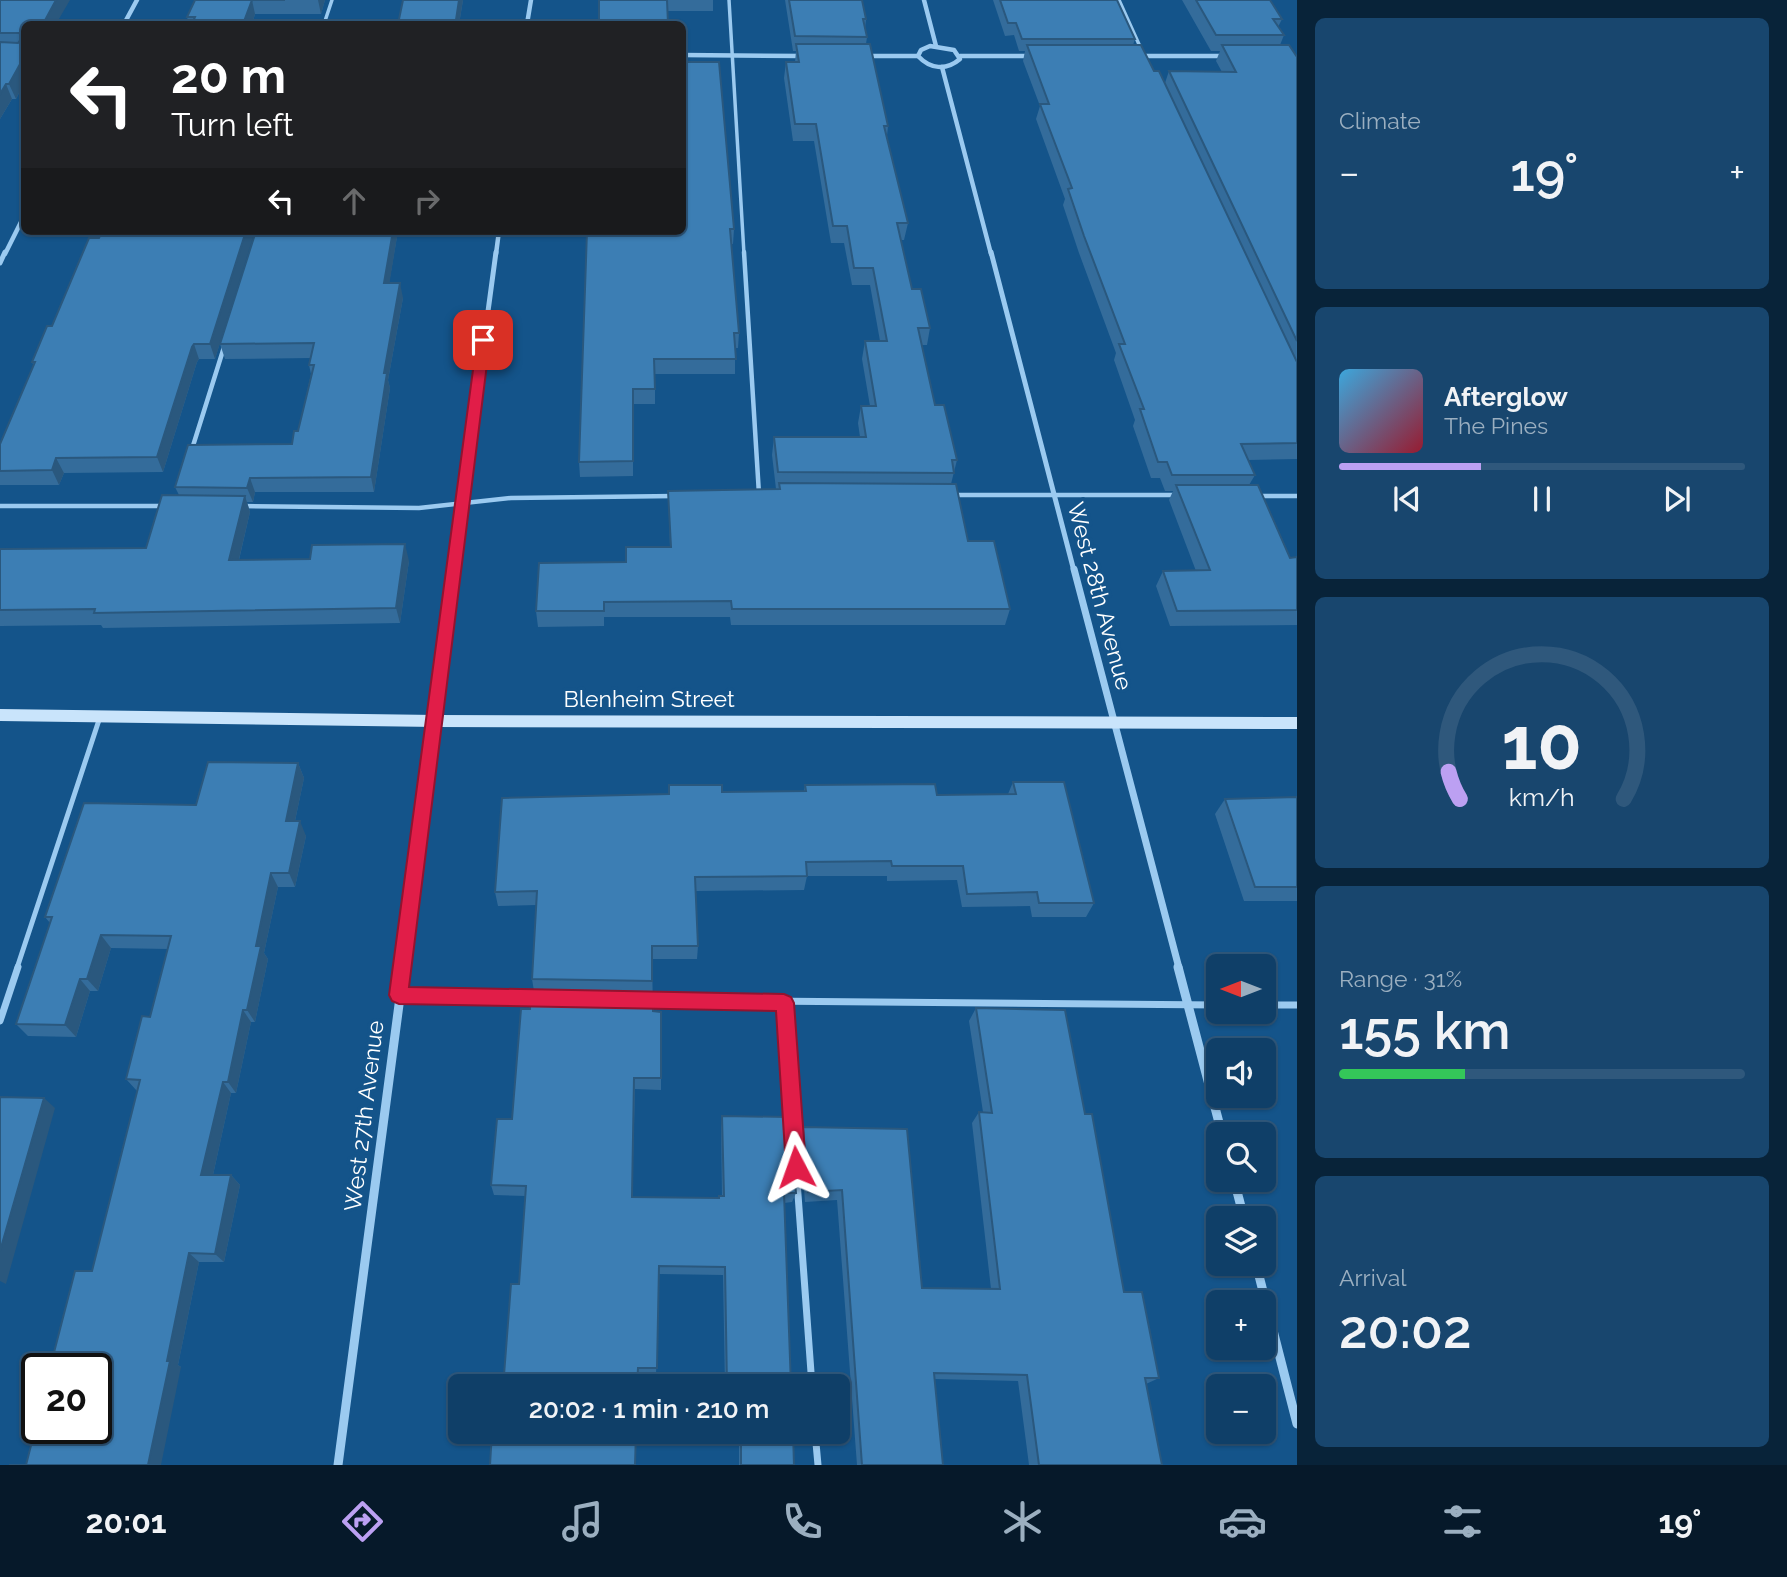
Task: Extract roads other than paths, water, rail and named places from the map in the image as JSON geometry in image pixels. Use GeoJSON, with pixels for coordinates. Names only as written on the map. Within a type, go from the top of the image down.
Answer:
{"type":"FeatureCollection","features":[{"type":"Feature","properties":{"kind":"street"},"geometry":{"type":"LineString","coordinates":[[126,21],[137,0]]}},
{"type":"Feature","properties":{"kind":"street"},"geometry":{"type":"LineString","coordinates":[[528,21],[531,0]]}},
{"type":"Feature","properties":{"kind":"street"},"geometry":{"type":"LineString","coordinates":[[924,0],[936,46]]}},
{"type":"Feature","properties":{"kind":"street"},"geometry":{"type":"LineString","coordinates":[[918,56],[925,48],[936,46],[954,50],[960,56],[1037,56]]}},
{"type":"Feature","properties":{"kind":"street"},"geometry":{"type":"LineString","coordinates":[[686,55],[813,56]]}},
{"type":"Feature","properties":{"kind":"street"},"geometry":{"type":"LineString","coordinates":[[853,56],[918,56],[929,65],[943,67],[958,62],[960,56]]}},
{"type":"Feature","properties":{"kind":"street"},"geometry":{"type":"LineString","coordinates":[[1131,56],[1228,56]]}},
{"type":"Feature","properties":{"kind":"street","name":"West 28th Avenue"},"geometry":{"type":"LineString","coordinates":[[943,67],[1219,1122]]}},
{"type":"Feature","properties":{"kind":"street"},"geometry":{"type":"LineString","coordinates":[[0,263],[21,222]]}},
{"type":"Feature","properties":{"kind":"street","name":"West 27th Avenue"},"geometry":{"type":"LineString","coordinates":[[338,1465],[436,721],[460,504],[498,235]]}},
{"type":"Feature","properties":{"kind":"street","name":"Blenheim Street"},"geometry":{"type":"LineString","coordinates":[[0,715],[101,714],[436,721],[1297,723]]}},
{"type":"Feature","properties":{"kind":"street"},"geometry":{"type":"LineString","coordinates":[[1259,1276],[1297,1424]]}},
{"type":"Feature","properties":{"kind":"lane"},"geometry":{"type":"LineString","coordinates":[[325,21],[332,0]]}},
{"type":"Feature","properties":{"kind":"lane"},"geometry":{"type":"LineString","coordinates":[[729,0],[759,495]]}},
{"type":"Feature","properties":{"kind":"lane"},"geometry":{"type":"LineString","coordinates":[[1119,0],[1148,65]]}},
{"type":"Feature","properties":{"kind":"lane"},"geometry":{"type":"LineString","coordinates":[[191,453],[228,336]]}},
{"type":"Feature","properties":{"kind":"lane"},"geometry":{"type":"LineString","coordinates":[[745,495],[773,495]]}},
{"type":"Feature","properties":{"kind":"lane"},"geometry":{"type":"LineString","coordinates":[[939,495],[1178,495]]}},
{"type":"Feature","properties":{"kind":"lane"},"geometry":{"type":"LineString","coordinates":[[1244,495],[1297,496]]}},
{"type":"Feature","properties":{"kind":"lane"},"geometry":{"type":"LineString","coordinates":[[229,506],[419,508],[511,498],[677,496]]}},
{"type":"Feature","properties":{"kind":"lane"},"geometry":{"type":"LineString","coordinates":[[0,506],[175,506]]}},
{"type":"Feature","properties":{"kind":"lane"},"geometry":{"type":"LineString","coordinates":[[0,1021],[101,714]]}},
{"type":"Feature","properties":{"kind":"lane"},"geometry":{"type":"LineString","coordinates":[[399,995],[542,998]]}},
{"type":"Feature","properties":{"kind":"lane"},"geometry":{"type":"LineString","coordinates":[[636,1000],[1206,1005]]}},
{"type":"Feature","properties":{"kind":"lane"},"geometry":{"type":"LineString","coordinates":[[784,1003],[811,1374]]}},
{"type":"Feature","properties":{"kind":"lane"},"geometry":{"type":"LineString","coordinates":[[1276,1005],[1297,1005]]}},
{"type":"Feature","properties":{"kind":"lane"},"geometry":{"type":"LineString","coordinates":[[816,1444],[818,1465]]}}]}
